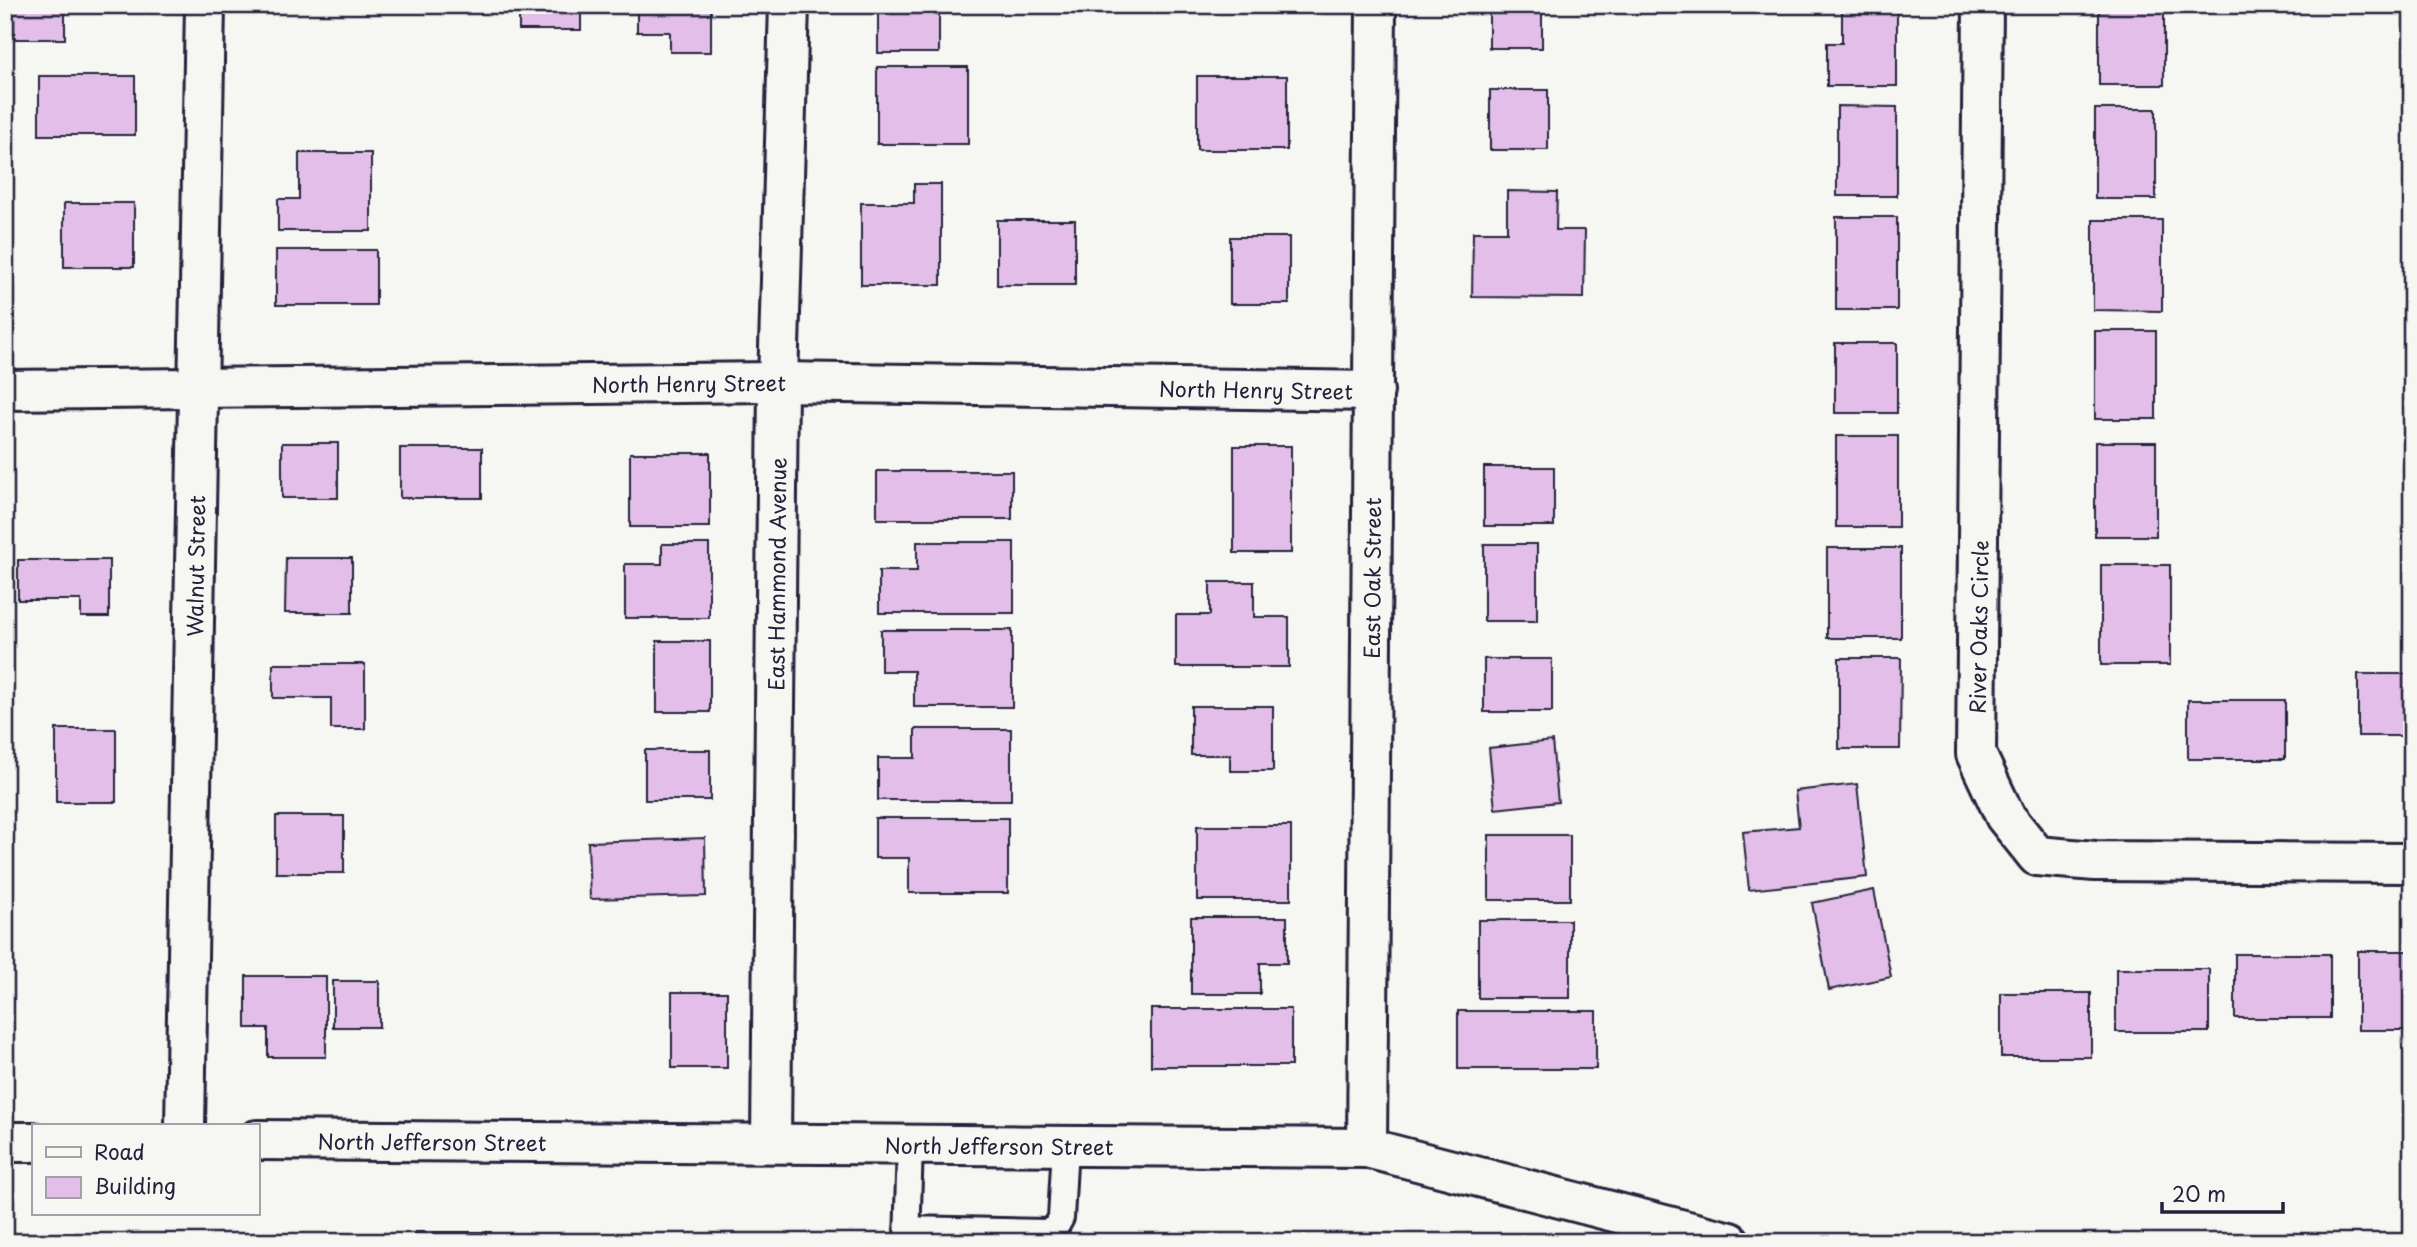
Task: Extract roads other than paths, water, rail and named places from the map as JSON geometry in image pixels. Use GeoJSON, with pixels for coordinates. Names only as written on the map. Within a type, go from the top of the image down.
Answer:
{"type":"FeatureCollection","features":[{"type":"Feature","properties":{"kind":"street","name":"Walnut Street"},"geometry":{"type":"LineString","coordinates":[[185,1124],[205,5]]}},
{"type":"Feature","properties":{"kind":"street","name":"East Hammond Avenue"},"geometry":{"type":"LineString","coordinates":[[772,1143],[778,382],[789,5]]}},
{"type":"Feature","properties":{"kind":"street","name":"East Oak Street"},"geometry":{"type":"LineString","coordinates":[[1367,1149],[1377,5]]}},
{"type":"Feature","properties":{"kind":"street","name":"River Oaks Circle"},"geometry":{"type":"LineString","coordinates":[[1983,5],[1976,754],[2005,816],[2037,856],[2095,861],[2412,863]]}},
{"type":"Feature","properties":{"kind":"street","name":"North Henry Street"},"geometry":{"type":"LineString","coordinates":[[5,390],[778,382],[1374,391]]}},
{"type":"Feature","properties":{"kind":"street","name":"North Jefferson Street"},"geometry":{"type":"LineString","coordinates":[[259,1140],[1367,1149],[1730,1242]]}},
{"type":"Feature","properties":{"kind":"street"},"geometry":{"type":"LineString","coordinates":[[5,1142],[32,1142]]}},
{"type":"Feature","properties":{"kind":"lane"},"geometry":{"type":"LineString","coordinates":[[910,1144],[907,1236],[1048,1232],[1056,1227],[1060,1218],[1065,1146]]}}]}
